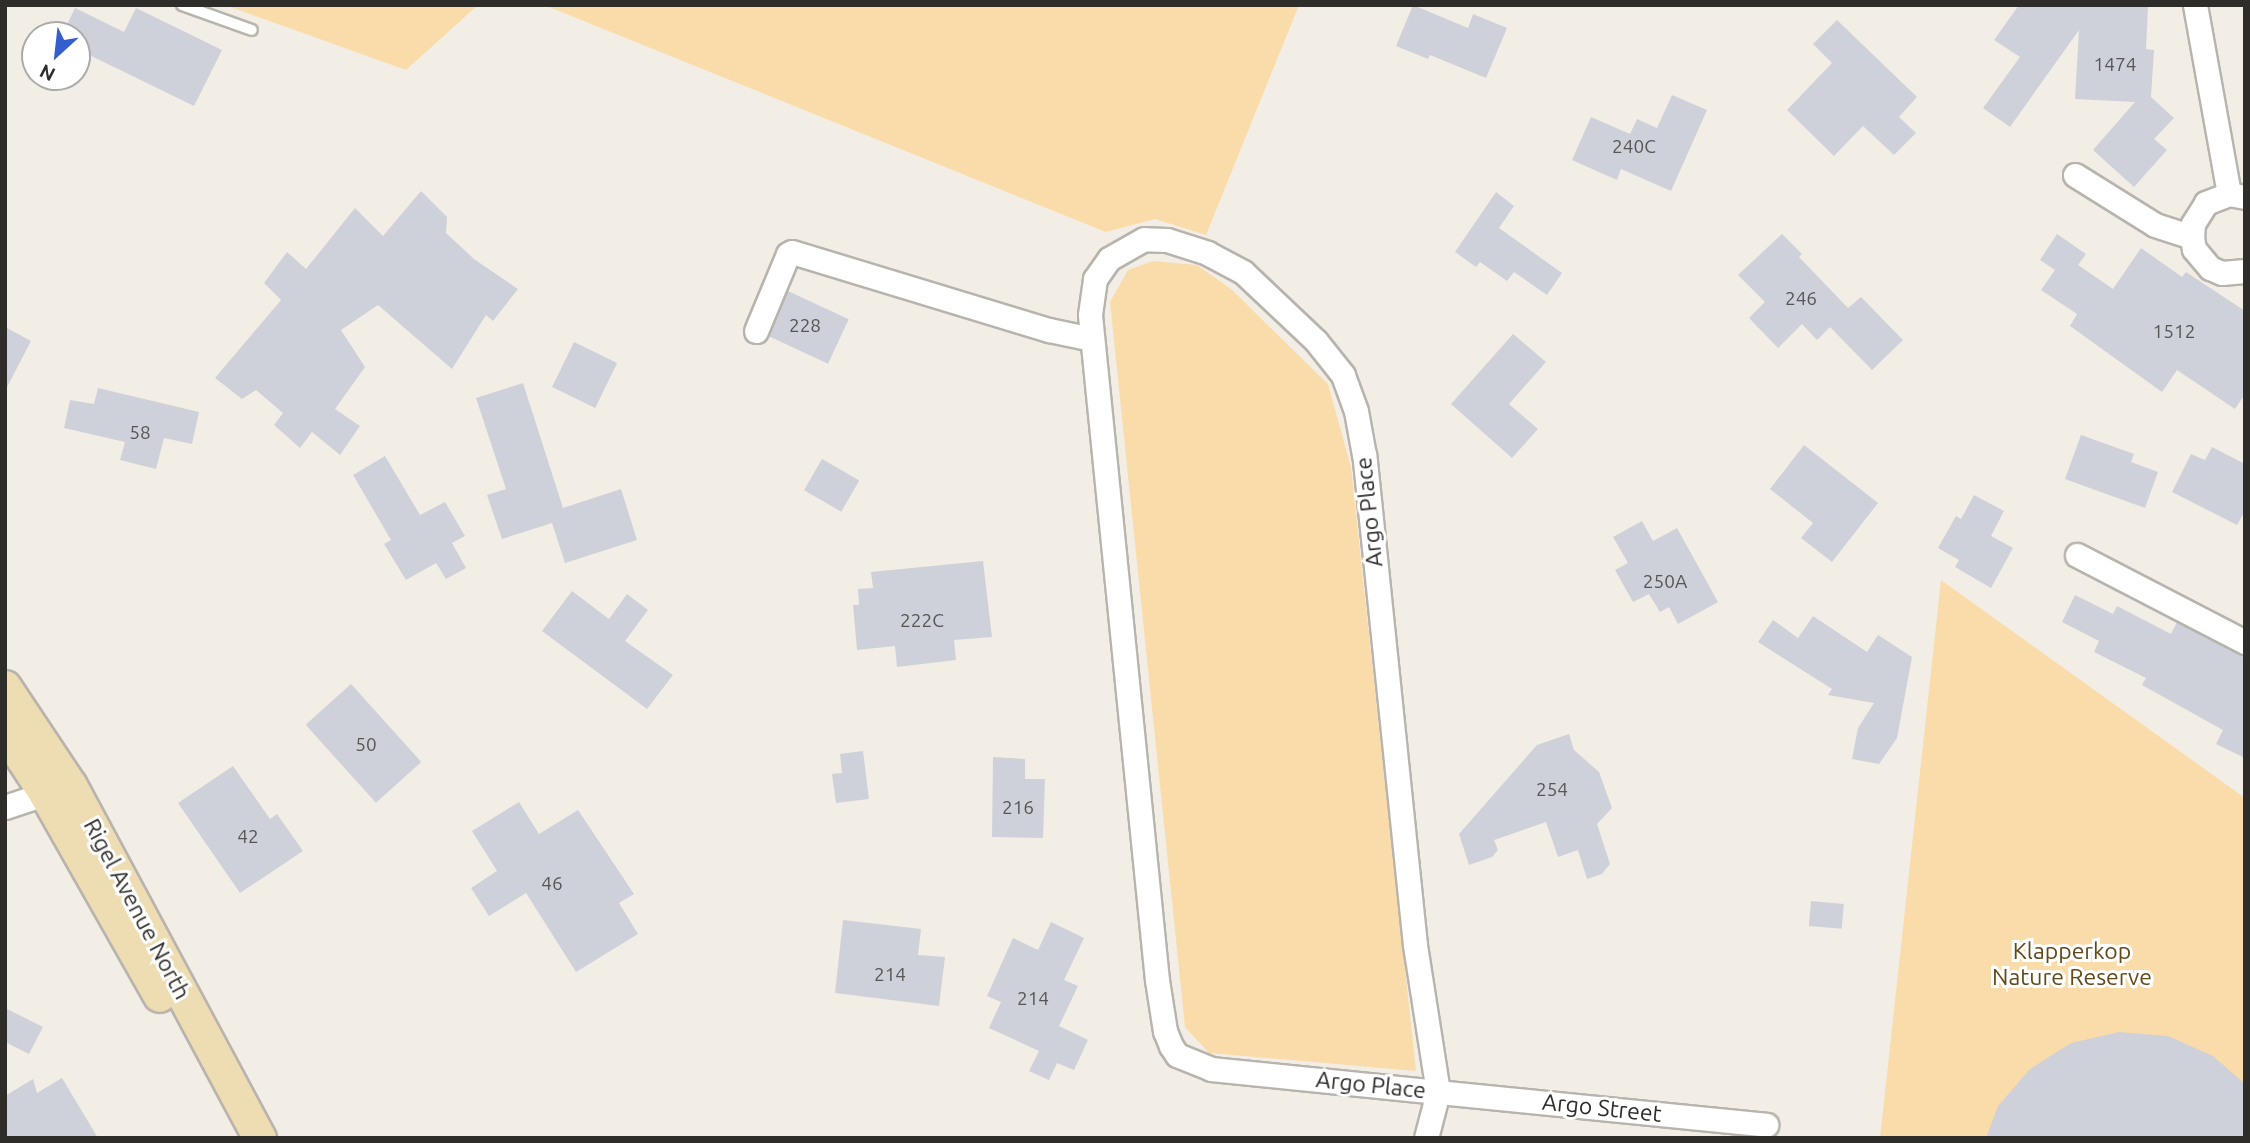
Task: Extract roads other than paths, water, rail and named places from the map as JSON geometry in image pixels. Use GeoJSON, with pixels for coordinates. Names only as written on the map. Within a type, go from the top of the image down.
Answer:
{"type":"FeatureCollection","features":[{"type":"Feature","properties":{"kind":"main road","name":"Rigel Avenue North"},"geometry":{"type":"LineString","coordinates":[[5,687],[240,1138]]}},
{"type":"Feature","properties":{"kind":"main road","name":"Rigel Avenue North"},"geometry":{"type":"LineString","coordinates":[[5,732],[58,789],[260,1138]]}},
{"type":"Feature","properties":{"kind":"street"},"geometry":{"type":"LineString","coordinates":[[2195,5],[2237,195],[2206,203],[2193,224],[2194,249],[2210,268],[2222,273],[2245,271]]}},
{"type":"Feature","properties":{"kind":"street"},"geometry":{"type":"LineString","coordinates":[[2075,175],[2155,225],[2192,237]]}},
{"type":"Feature","properties":{"kind":"street","name":"Argo Place"},"geometry":{"type":"LineString","coordinates":[[1144,239],[1167,240],[1208,253],[1242,272],[1287,311],[1343,375],[1356,411],[1364,455],[1414,932],[1438,1092],[1211,1069],[1177,1055],[1165,1031],[1157,980],[1090,315],[1095,279],[1109,259],[1144,239]]}},
{"type":"Feature","properties":{"kind":"street"},"geometry":{"type":"LineString","coordinates":[[756,331],[788,254],[792,252],[1049,330],[1092,340]]}},
{"type":"Feature","properties":{"kind":"street"},"geometry":{"type":"LineString","coordinates":[[2077,555],[2245,642]]}},
{"type":"Feature","properties":{"kind":"street"},"geometry":{"type":"LineString","coordinates":[[5,807],[58,789]]}},
{"type":"Feature","properties":{"kind":"street"},"geometry":{"type":"LineString","coordinates":[[1426,1138],[1438,1092]]}},
{"type":"Feature","properties":{"kind":"street","name":"Argo Street"},"geometry":{"type":"LineString","coordinates":[[1438,1092],[1766,1125]]}},
{"type":"Feature","properties":{"kind":"lane"},"geometry":{"type":"LineString","coordinates":[[182,5],[252,30]]}},
{"type":"Feature","properties":{"kind":"park label","name":"Klapperkop Nature Reserve"},"geometry":{"type":"Point","coordinates":[2072,964]}}]}
